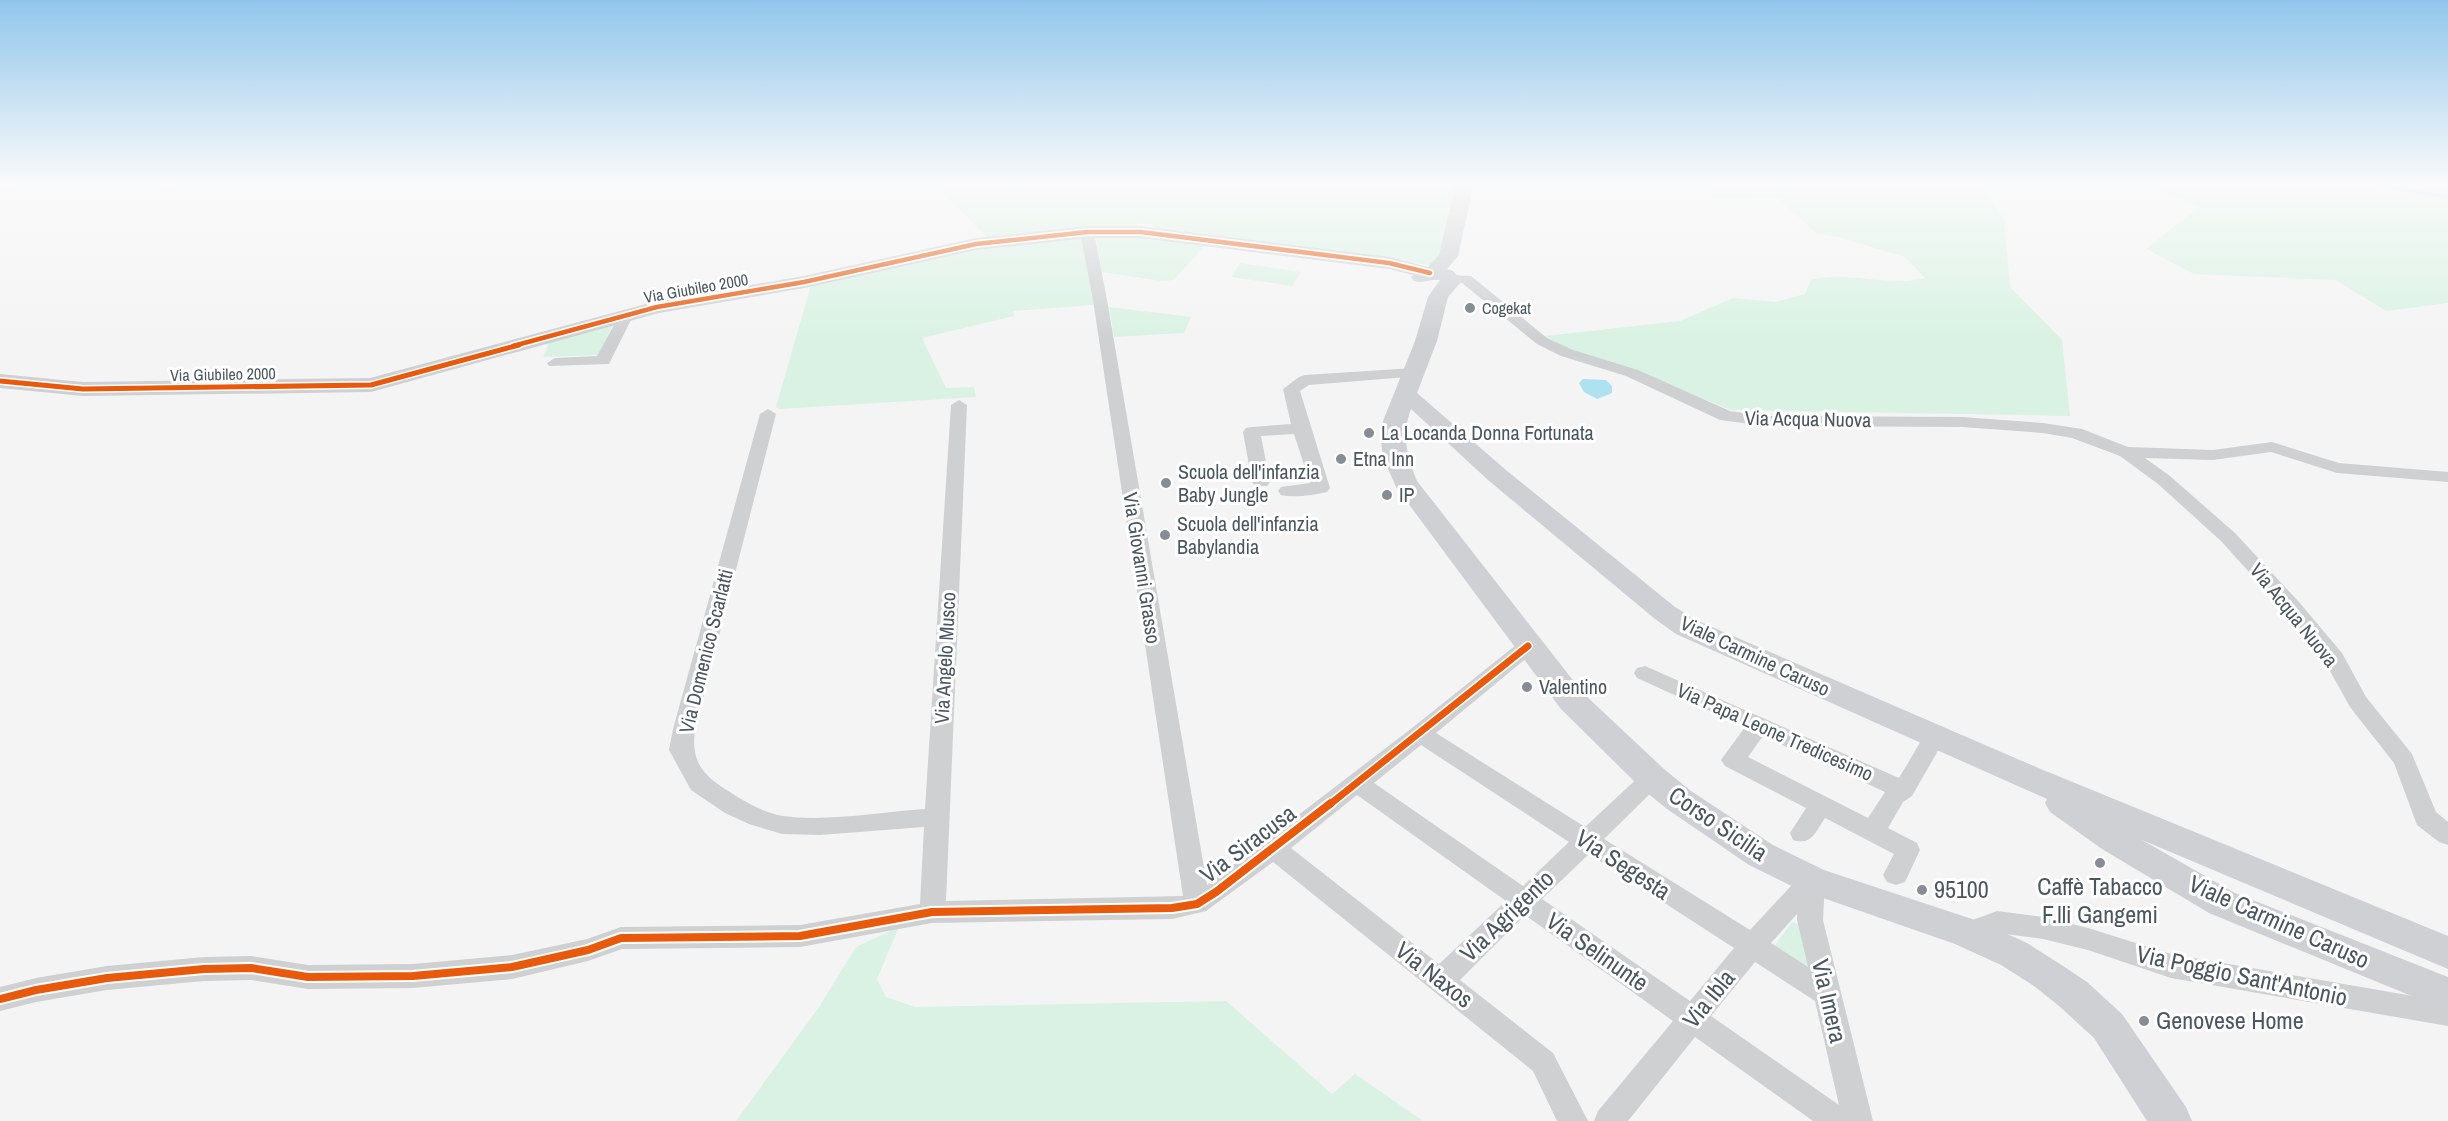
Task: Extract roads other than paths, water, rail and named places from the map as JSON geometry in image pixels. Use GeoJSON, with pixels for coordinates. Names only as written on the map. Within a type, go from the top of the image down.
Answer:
{"type":"FeatureCollection","features":[{"type":"Feature","properties":{"kind":"street","name":"Via Giubileo 2000"},"geometry":{"type":"LineString","coordinates":[[0,381],[82,389],[371,385],[627,314],[804,282],[976,244],[1066,234]]}},
{"type":"Feature","properties":{"kind":"street","name":"Via Giovanni Grasso"},"geometry":{"type":"LineString","coordinates":[[1087,234],[1197,904]]}},
{"type":"Feature","properties":{"kind":"street","name":"Via Giubileo 2000"},"geometry":{"type":"LineString","coordinates":[[1159,234],[1364,261],[1393,270],[1440,279]]}},
{"type":"Feature","properties":{"kind":"street"},"geometry":{"type":"LineString","coordinates":[[1440,279],[1453,234]]}},
{"type":"Feature","properties":{"kind":"street","name":"Corso Sicilia"},"geometry":{"type":"LineString","coordinates":[[1440,279],[1434,309],[1395,422],[1393,440],[1400,471],[1447,540],[1572,701],[1652,778],[1680,800],[1761,855],[1812,880],[1968,933],[2014,954],[2047,975],[2108,1026],[2171,1121]]}},
{"type":"Feature","properties":{"kind":"street","name":"Via Acqua Nuova"},"geometry":{"type":"LineString","coordinates":[[1440,279],[1521,326],[1542,341],[1567,353],[1632,372],[1726,416],[1765,421],[1918,421],[2043,428],[2076,433],[2126,452],[2164,480],[2228,537],[2292,607],[2334,658],[2358,702],[2404,760],[2426,818],[2448,835]]}},
{"type":"Feature","properties":{"kind":"street"},"geometry":{"type":"LineString","coordinates":[[555,363],[603,361],[627,314]]}},
{"type":"Feature","properties":{"kind":"street"},"geometry":{"type":"LineString","coordinates":[[1287,491],[1321,488],[1301,428],[1291,389],[1294,385],[1305,380],[1409,384]]}},
{"type":"Feature","properties":{"kind":"street","name":"Viale Carmine Caruso"},"geometry":{"type":"LineString","coordinates":[[1409,384],[1416,401],[1515,490],[1665,613],[1686,627],[1936,735],[2024,776],[2115,827],[2222,903],[2448,994]]}},
{"type":"Feature","properties":{"kind":"street","name":"Via Angelo Musco"},"geometry":{"type":"LineString","coordinates":[[932,912],[959,405]]}},
{"type":"Feature","properties":{"kind":"street","name":"Via Domenico Scarlatti"},"geometry":{"type":"LineString","coordinates":[[768,414],[684,729],[681,750],[699,784],[712,794],[742,810],[782,825],[820,826],[937,818]]}},
{"type":"Feature","properties":{"kind":"street"},"geometry":{"type":"LineString","coordinates":[[1261,482],[1256,465],[1257,453],[1252,432],[1301,428]]}},
{"type":"Feature","properties":{"kind":"street","name":"Via Acqua Nuova"},"geometry":{"type":"LineString","coordinates":[[2126,452],[2213,455],[2272,447],[2337,468],[2448,477]]}},
{"type":"Feature","properties":{"kind":"street","name":"Via Siracusa"},"geometry":{"type":"LineString","coordinates":[[0,999],[36,990],[107,978],[204,969],[251,968],[320,977],[413,976],[512,967],[577,952],[621,938],[800,936],[932,912],[1152,909],[1197,904],[1420,734],[1528,646]]}},
{"type":"Feature","properties":{"kind":"street","name":"Via Papa Leone Tredicesimo"},"geometry":{"type":"LineString","coordinates":[[1645,673],[1904,790]]}},
{"type":"Feature","properties":{"kind":"street"},"geometry":{"type":"LineString","coordinates":[[1758,725],[1733,760],[1908,850],[1896,875]]}},
{"type":"Feature","properties":{"kind":"street","name":"Via Segesta"},"geometry":{"type":"LineString","coordinates":[[1420,734],[1586,842],[1828,994]]}},
{"type":"Feature","properties":{"kind":"street"},"geometry":{"type":"LineString","coordinates":[[1872,833],[1895,796],[1904,790],[1936,735]]}},
{"type":"Feature","properties":{"kind":"street","name":"Via Agrigento"},"geometry":{"type":"LineString","coordinates":[[1441,980],[1652,778]]}},
{"type":"Feature","properties":{"kind":"street","name":"Via Selinunte"},"geometry":{"type":"LineString","coordinates":[[1357,783],[1838,1121]]}},
{"type":"Feature","properties":{"kind":"street"},"geometry":{"type":"LineString","coordinates":[[1802,833],[1820,806]]}},
{"type":"Feature","properties":{"kind":"street","name":"Viale Carmine Caruso"},"geometry":{"type":"LineString","coordinates":[[2115,827],[2448,953]]}},
{"type":"Feature","properties":{"kind":"street","name":"Via Naxos"},"geometry":{"type":"LineString","coordinates":[[1273,848],[1543,1062],[1573,1121]]}},
{"type":"Feature","properties":{"kind":"street","name":"Via Ibla"},"geometry":{"type":"LineString","coordinates":[[1610,1121],[1751,947],[1812,880]]}},
{"type":"Feature","properties":{"kind":"street","name":"Via Imera"},"geometry":{"type":"LineString","coordinates":[[1812,880],[1810,920],[1858,1121]]}},
{"type":"Feature","properties":{"kind":"street","name":"Via Poggio Sant'Antonio"},"geometry":{"type":"LineString","coordinates":[[1968,933],[1997,922],[2043,928],[2088,939],[2171,966],[2448,1014]]}},
{"type":"Feature","properties":{"kind":"water"},"geometry":{"type":"Polygon","coordinates":[[[1583,379],[1606,380],[1612,386],[1612,393],[1597,399],[1584,392],[1579,383],[1583,379]]]}},
{"type":"Feature","properties":{"kind":"place","name":"Cogekat"},"geometry":{"type":"Point","coordinates":[1470,308]}},
{"type":"Feature","properties":{"kind":"place","name":"La Locanda Donna Fortunata"},"geometry":{"type":"Point","coordinates":[1369,433]}},
{"type":"Feature","properties":{"kind":"place","name":"Etna Inn"},"geometry":{"type":"Point","coordinates":[1341,459]}},
{"type":"Feature","properties":{"kind":"place","name":"Scuola dell'infanzia Baby Jungle"},"geometry":{"type":"Point","coordinates":[1166,483]}},
{"type":"Feature","properties":{"kind":"place","name":"IP"},"geometry":{"type":"Point","coordinates":[1387,495]}},
{"type":"Feature","properties":{"kind":"place","name":"Scuola dell'infanzia Babylandia"},"geometry":{"type":"Point","coordinates":[1165,535]}},
{"type":"Feature","properties":{"kind":"place","name":"Valentino"},"geometry":{"type":"Point","coordinates":[1527,687]}},
{"type":"Feature","properties":{"kind":"place","name":"Caffè Tabacco F.lli Gangemi"},"geometry":{"type":"Point","coordinates":[2100,863]}},
{"type":"Feature","properties":{"kind":"place","name":"95100"},"geometry":{"type":"Point","coordinates":[1922,890]}},
{"type":"Feature","properties":{"kind":"place","name":"Genovese Home"},"geometry":{"type":"Point","coordinates":[2144,1021]}}]}
